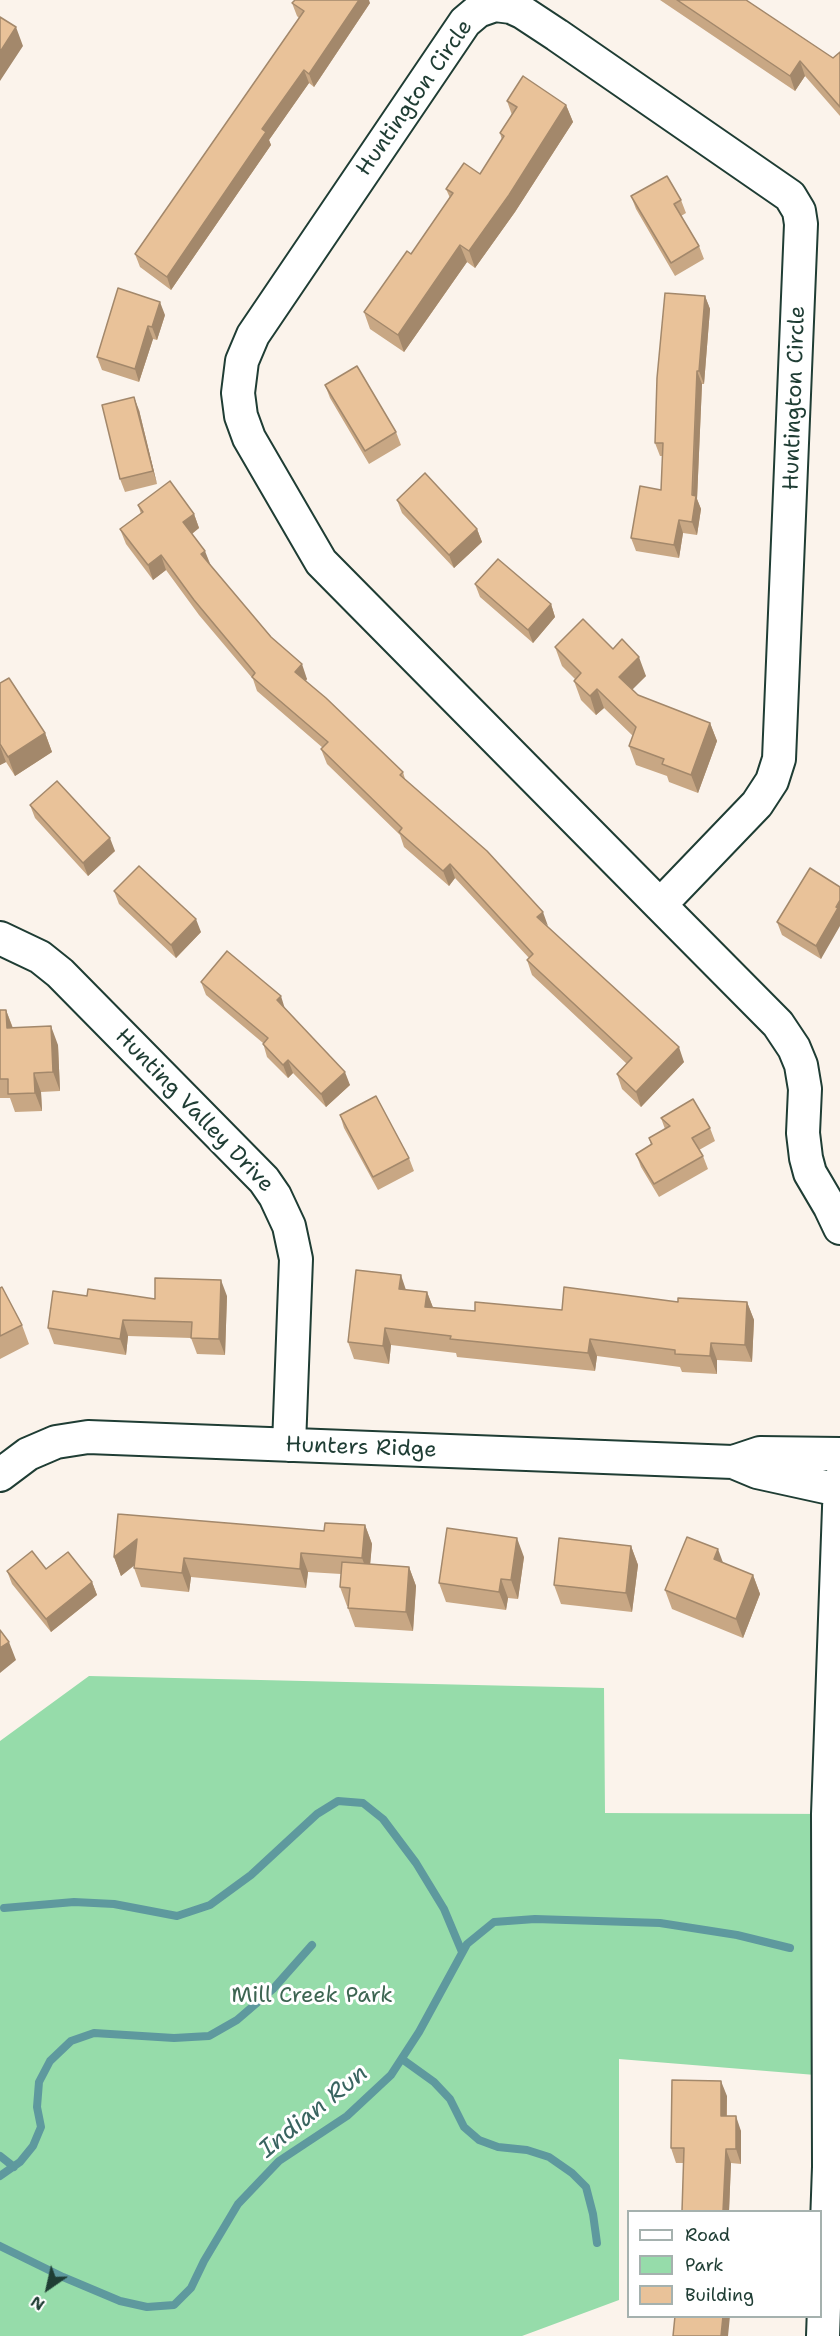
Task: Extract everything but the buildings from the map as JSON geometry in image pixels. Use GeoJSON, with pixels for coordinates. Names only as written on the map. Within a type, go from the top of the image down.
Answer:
{"type":"FeatureCollection","features":[{"type":"Feature","properties":{"kind":"street","name":"Huntington Circle"},"geometry":{"type":"LineString","coordinates":[[660,905],[757,804],[772,781],[779,759],[801,224],[799,211],[790,196],[557,35],[511,7],[495,5],[478,10],[465,22],[253,335],[242,361],[238,393],[241,416],[249,438],[321,562],[660,905],[778,1024],[794,1048],[801,1065],[805,1089],[803,1133],[810,1173],[831,1207],[840,1228]]}},
{"type":"Feature","properties":{"kind":"street","name":"Hunting Valley Drive"},"geometry":{"type":"LineString","coordinates":[[0,938],[40,957],[60,973],[264,1180],[275,1196],[289,1226],[296,1259],[289,1445]]}},
{"type":"Feature","properties":{"kind":"street","name":"Hunters Ridge"},"geometry":{"type":"LineString","coordinates":[[0,1474],[28,1454],[56,1442],[88,1437],[733,1462],[757,1472],[839,1490]]}},
{"type":"Feature","properties":{"kind":"street","name":"Hunters Ridge"},"geometry":{"type":"LineString","coordinates":[[733,1462],[760,1453],[840,1454]]}},
{"type":"Feature","properties":{"kind":"street"},"geometry":{"type":"LineString","coordinates":[[823,2336],[829,2167],[828,1814],[840,1480]]}},
{"type":"Feature","properties":{"kind":"green space","name":"Mill Creek Park"},"geometry":{"type":"Polygon","coordinates":[[[89,1676],[604,1688],[605,1813],[828,1814],[840,2077],[619,2059],[619,2300],[522,2336],[0,2336],[0,1741],[89,1676]]]}},
{"type":"Feature","properties":{"kind":"waterway"},"geometry":{"type":"LineString","coordinates":[[4,1908],[74,1902],[114,1904],[177,1916],[210,1905],[251,1875],[317,1814],[338,1801],[363,1803],[383,1819],[416,1863],[444,1909],[462,1952]]}},
{"type":"Feature","properties":{"kind":"waterway","name":"Indian Run"},"geometry":{"type":"LineString","coordinates":[[0,2246],[63,2277],[120,2301],[147,2307],[174,2305],[191,2288],[204,2261],[238,2204],[279,2161],[347,2116],[391,2075],[419,2032],[467,1944],[494,1922],[535,1919],[660,1923],[737,1935],[790,1948]]}},
{"type":"Feature","properties":{"kind":"waterway"},"geometry":{"type":"LineString","coordinates":[[0,2176],[20,2162],[33,2146],[41,2127],[37,2107],[39,2082],[50,2061],[71,2041],[94,2033],[174,2038],[209,2036],[237,2020],[273,1989],[312,1945]]}},
{"type":"Feature","properties":{"kind":"waterway"},"geometry":{"type":"LineString","coordinates":[[402,2059],[434,2082],[450,2099],[464,2127],[479,2140],[498,2147],[527,2150],[549,2157],[572,2173],[586,2187],[597,2243]]}},
{"type":"Feature","properties":{"kind":"waterway"},"geometry":{"type":"LineString","coordinates":[[0,2156],[14,2167]]}}]}
